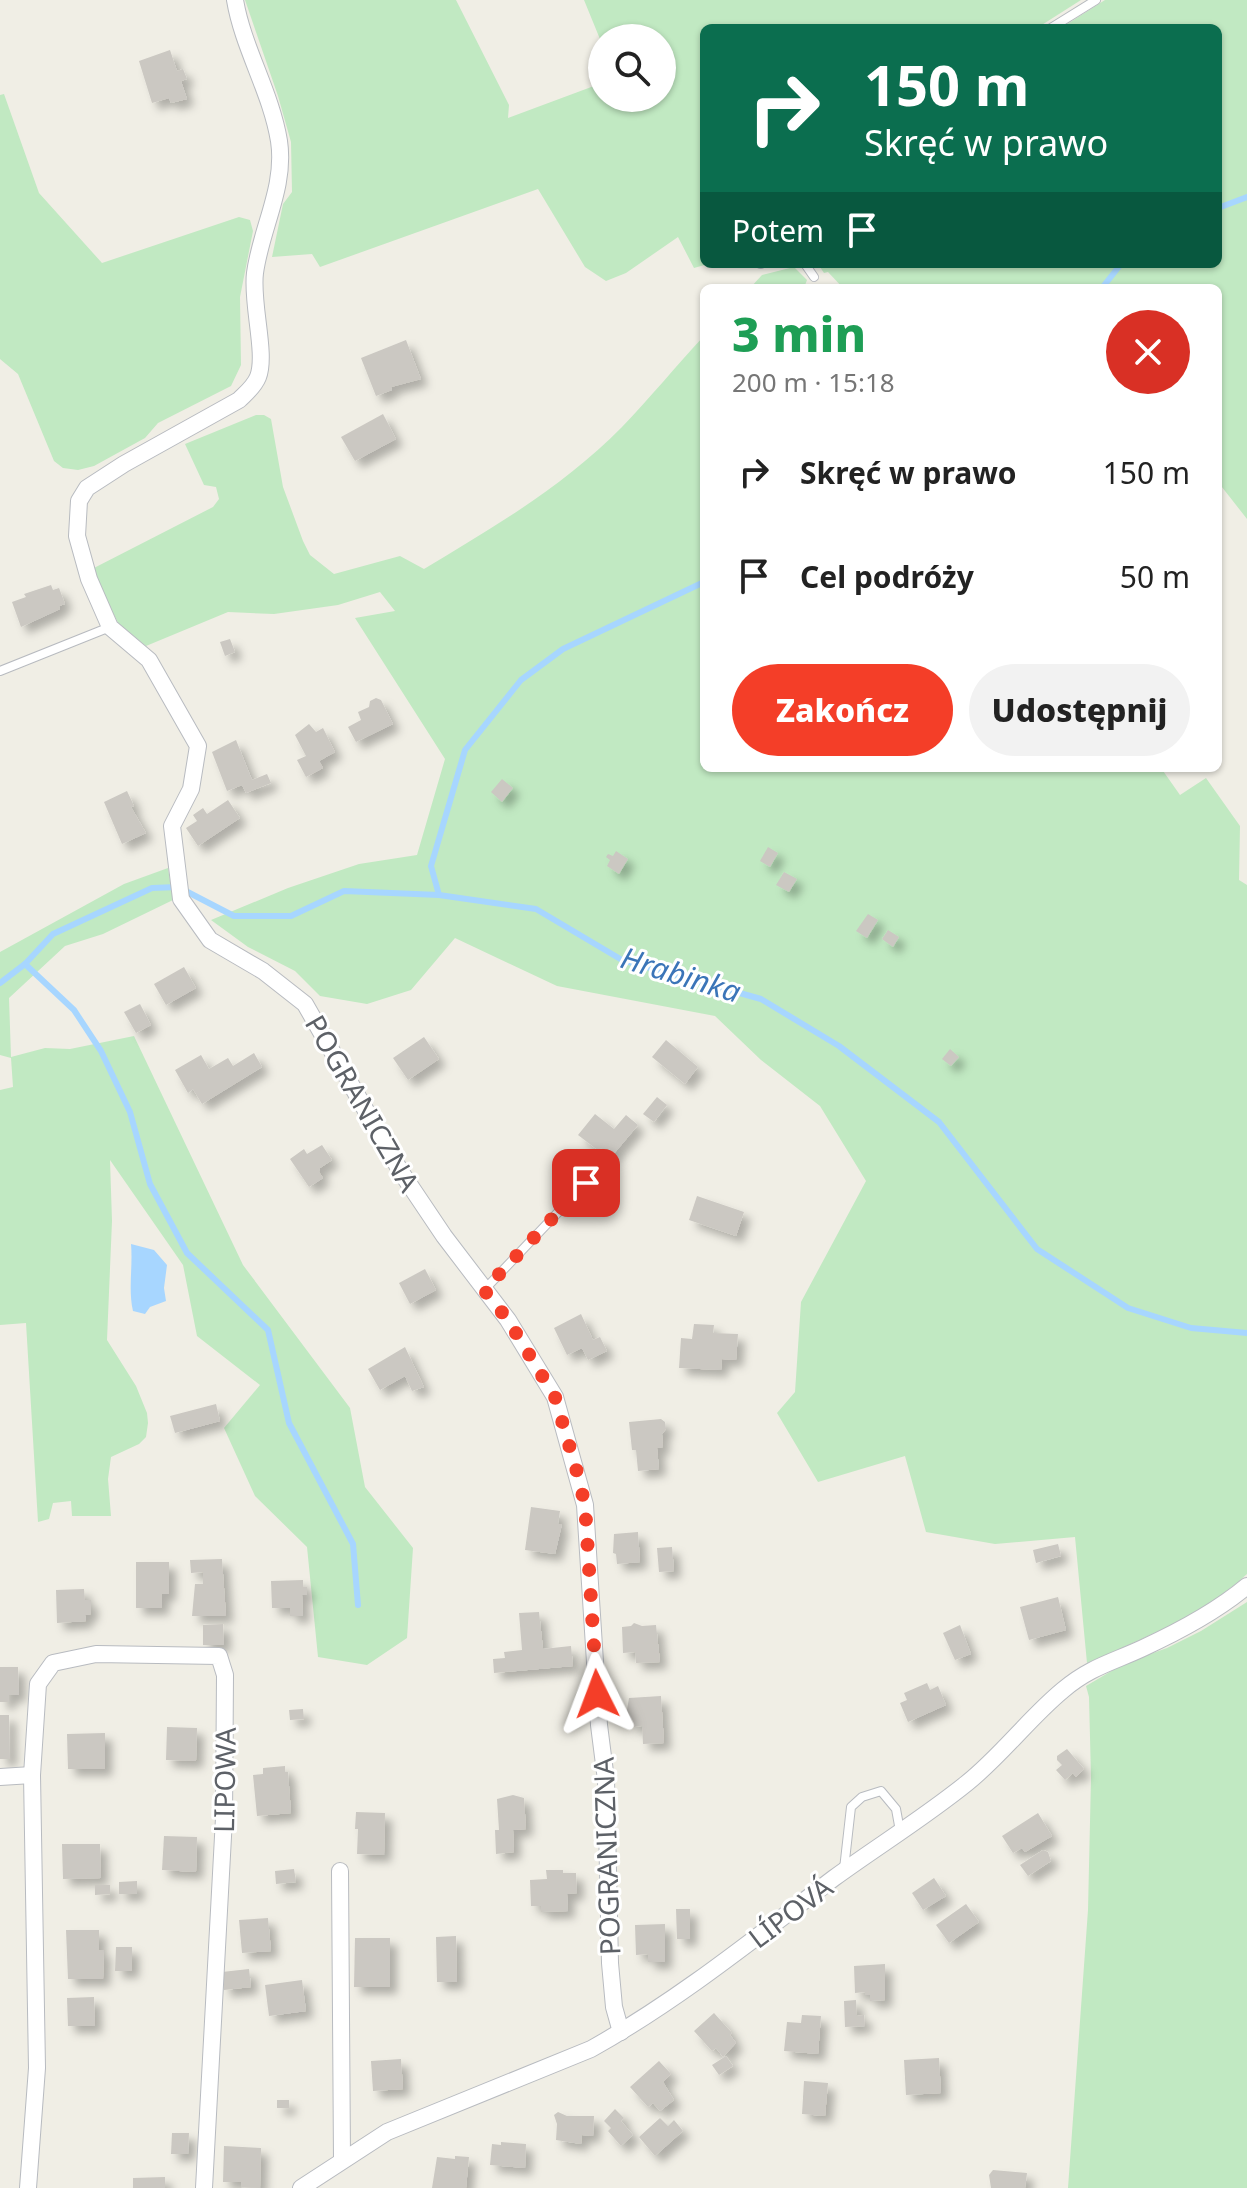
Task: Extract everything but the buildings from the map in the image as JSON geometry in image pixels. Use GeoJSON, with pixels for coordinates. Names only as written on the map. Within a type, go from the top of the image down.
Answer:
{"type":"FeatureCollection","features":[{"type":"Feature","properties":{"kind":"street","name":"POGRANICZNA"},"geometry":{"type":"LineString","coordinates":[[235,0],[271,109],[281,162],[277,191],[255,275],[253,299],[260,356],[259,375],[251,389],[239,400],[87,488],[79,501],[77,536],[89,579],[110,627],[149,660],[198,746],[191,789],[172,826],[181,899],[210,940],[263,971],[305,1004],[401,1172],[444,1236],[508,1320],[555,1397],[585,1505],[599,1725],[606,1780],[610,1963],[614,2007],[621,2032]]}},
{"type":"Feature","properties":{"kind":"street","name":"LÍPOVÁ"},"geometry":{"type":"LineString","coordinates":[[301,2188],[387,2132],[591,2049],[621,2032],[696,1981],[968,1782],[1061,1691],[1082,1675],[1106,1661],[1141,1649],[1181,1629],[1225,1604],[1247,1586]]}},
{"type":"Feature","properties":{"kind":"street","name":"LIPOWA"},"geometry":{"type":"LineString","coordinates":[[28,2188],[37,2068],[32,1775],[38,1684],[53,1663],[96,1654],[219,1656],[225,1675],[224,1818],[204,2188]]}},
{"type":"Feature","properties":{"kind":"street"},"geometry":{"type":"LineString","coordinates":[[0,1777],[32,1775]]}},
{"type":"Feature","properties":{"kind":"street"},"geometry":{"type":"LineString","coordinates":[[340,1871],[342,2159]]}},
{"type":"Feature","properties":{"kind":"lane"},"geometry":{"type":"LineString","coordinates":[[1057,24],[1096,0]]}},
{"type":"Feature","properties":{"kind":"lane"},"geometry":{"type":"LineString","coordinates":[[808,268],[814,277]]}},
{"type":"Feature","properties":{"kind":"lane"},"geometry":{"type":"LineString","coordinates":[[0,671],[110,627]]}},
{"type":"Feature","properties":{"kind":"lane"},"geometry":{"type":"LineString","coordinates":[[484,1290],[586,1183]]}},
{"type":"Feature","properties":{"kind":"lane"},"geometry":{"type":"LineString","coordinates":[[844,1871],[851,1807],[862,1797],[881,1791],[896,1809],[900,1831]]}},
{"type":"Feature","properties":{"kind":"green space"},"geometry":{"type":"Polygon","coordinates":[[[245,0],[456,0],[509,105],[508,118],[588,88],[588,112],[676,112],[676,24],[594,24],[584,0],[1081,0],[1043,24],[700,24],[700,266],[694,268],[678,237],[626,273],[606,281],[585,267],[538,189],[320,267],[312,254],[272,257],[283,204],[292,192],[291,142],[245,0]]]}},
{"type":"Feature","properties":{"kind":"green space"},"geometry":{"type":"Polygon","coordinates":[[[1105,0],[1247,0],[1247,519],[1222,487],[1222,284],[839,284],[821,268],[1222,268],[1222,24],[1067,24],[1105,0]]]}},
{"type":"Feature","properties":{"kind":"green space"},"geometry":{"type":"Polygon","coordinates":[[[4,94],[39,193],[102,263],[239,217],[250,220],[253,231],[240,297],[241,365],[231,386],[158,423],[145,438],[94,466],[78,470],[63,468],[54,461],[18,374],[0,359],[0,95],[4,94]]]}},
{"type":"Feature","properties":{"kind":"green space"},"geometry":{"type":"Polygon","coordinates":[[[795,268],[807,280],[806,284],[754,284],[762,275],[795,268]]]}},
{"type":"Feature","properties":{"kind":"green space"},"geometry":{"type":"Polygon","coordinates":[[[700,340],[700,772],[1164,772],[1180,795],[1206,778],[1240,826],[1239,880],[1247,885],[1247,1574],[1192,1614],[1087,1663],[1075,1537],[995,1544],[926,1532],[905,1456],[818,1482],[777,1413],[795,1392],[801,1302],[866,1181],[820,1106],[761,1060],[715,1016],[557,986],[455,938],[411,990],[367,1004],[320,996],[295,971],[248,947],[211,920],[288,888],[359,864],[417,855],[445,759],[355,618],[395,611],[380,592],[338,605],[274,614],[228,612],[146,646],[118,623],[92,569],[213,507],[219,499],[216,487],[204,485],[185,444],[256,415],[271,419],[283,487],[303,541],[310,555],[334,574],[400,556],[424,569],[552,487],[622,427],[700,340]]]}},
{"type":"Feature","properties":{"kind":"green space"},"geometry":{"type":"Polygon","coordinates":[[[168,868],[173,900],[103,934],[65,946],[9,998],[11,1057],[45,1048],[70,1049],[134,1036],[243,1265],[350,1408],[365,1487],[413,1548],[407,1638],[367,1665],[318,1657],[307,1547],[255,1496],[224,1428],[260,1385],[197,1336],[183,1265],[110,1160],[112,1221],[107,1340],[136,1386],[147,1413],[146,1437],[139,1444],[111,1457],[108,1479],[111,1516],[72,1516],[71,1501],[53,1503],[49,1519],[38,1522],[26,1323],[0,1325],[0,1090],[13,1087],[11,1058],[0,1055],[0,952],[124,884],[168,868]]]}},
{"type":"Feature","properties":{"kind":"green space"},"geometry":{"type":"Polygon","coordinates":[[[1247,1602],[1247,2188],[1068,2188],[1088,1910],[1091,1778],[1086,1686],[1125,1663],[1167,1648],[1201,1631],[1247,1602]]]}},
{"type":"Feature","properties":{"kind":"water"},"geometry":{"type":"Polygon","coordinates":[[[131,1244],[154,1250],[167,1265],[166,1301],[150,1307],[145,1314],[133,1311],[131,1244]]]}},
{"type":"Feature","properties":{"kind":"waterway"},"geometry":{"type":"LineString","coordinates":[[1222,206],[1247,197]]}},
{"type":"Feature","properties":{"kind":"waterway"},"geometry":{"type":"LineString","coordinates":[[1105,284],[1118,268]]}},
{"type":"Feature","properties":{"kind":"waterway"},"geometry":{"type":"LineString","coordinates":[[439,895],[431,866],[465,750],[521,680],[563,649],[700,584]]}},
{"type":"Feature","properties":{"kind":"waterway","name":"Hrabinka"},"geometry":{"type":"LineString","coordinates":[[0,983],[25,964],[53,934],[152,888],[178,887],[234,916],[291,916],[344,891],[439,895],[536,909],[622,960],[761,999],[839,1046],[939,1122],[1037,1249],[1128,1308],[1191,1328],[1247,1333]]}},
{"type":"Feature","properties":{"kind":"waterway"},"geometry":{"type":"LineString","coordinates":[[25,964],[74,1010],[101,1051],[130,1112],[150,1184],[187,1253],[268,1330],[289,1423],[353,1544],[358,1605]]}},
{"type":"Feature","properties":{"kind":"route"},"geometry":{"type":"LineString","coordinates":[[586,1183],[484,1290],[508,1320],[555,1397],[577,1472],[585,1505],[597,1694]]}}]}
